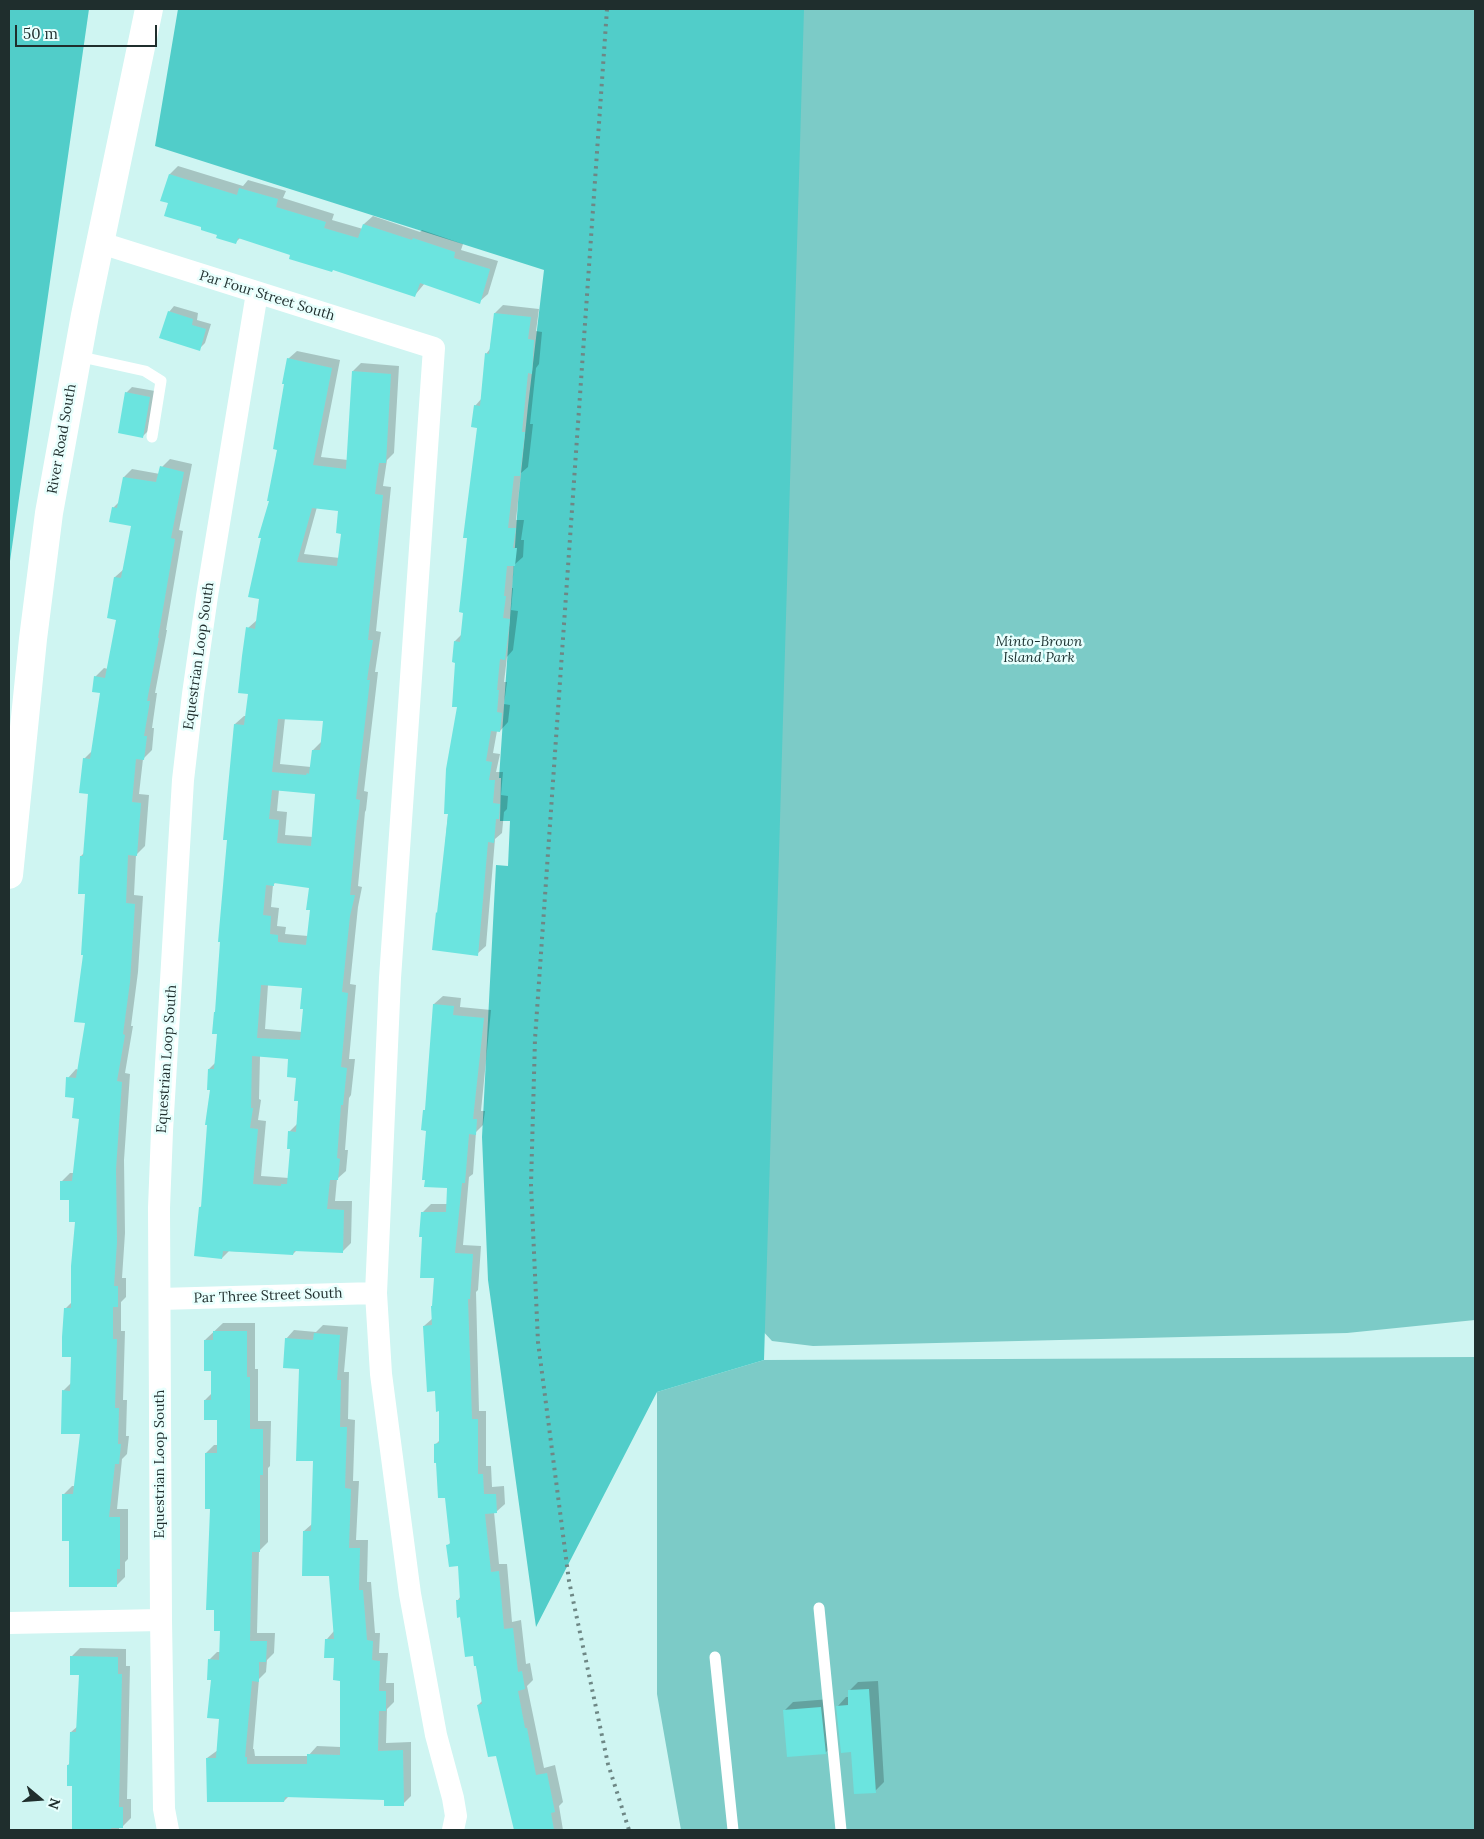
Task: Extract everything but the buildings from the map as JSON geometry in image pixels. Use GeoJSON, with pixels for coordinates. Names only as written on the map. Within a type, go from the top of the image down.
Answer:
{"type":"FeatureCollection","features":[{"type":"Feature","properties":{"kind":"main road","name":"River Road South"},"geometry":{"type":"LineString","coordinates":[[9,875],[19,763],[51,504],[77,356],[149,9]]}},
{"type":"Feature","properties":{"kind":"street","name":"Par Four Street South"},"geometry":{"type":"LineString","coordinates":[[101,243],[434,348],[390,978],[376,1292]]}},
{"type":"Feature","properties":{"kind":"street","name":"Equestrian Loop South"},"geometry":{"type":"LineString","coordinates":[[168,1830],[164,1809],[161,1620],[159,1208],[162,1131],[183,780],[204,616],[256,293]]}},
{"type":"Feature","properties":{"kind":"street","name":"Par Three Street South"},"geometry":{"type":"LineString","coordinates":[[160,1299],[376,1292]]}},
{"type":"Feature","properties":{"kind":"street"},"geometry":{"type":"LineString","coordinates":[[376,1292],[381,1374],[410,1594],[436,1736],[453,1798],[456,1816],[453,1830]]}},
{"type":"Feature","properties":{"kind":"street"},"geometry":{"type":"LineString","coordinates":[[9,1622],[161,1620]]}},
{"type":"Feature","properties":{"kind":"lane"},"geometry":{"type":"LineString","coordinates":[[77,356],[146,371],[161,381],[152,437]]}},
{"type":"Feature","properties":{"kind":"lane"},"geometry":{"type":"LineString","coordinates":[[819,1608],[842,1830]]}},
{"type":"Feature","properties":{"kind":"lane"},"geometry":{"type":"LineString","coordinates":[[715,1657],[732,1830]]}},
{"type":"Feature","properties":{"kind":"green space","name":"Minto-Brown Island Park"},"geometry":{"type":"Polygon","coordinates":[[[647,9],[1475,9],[1475,1320],[1347,1333],[813,1346],[772,1341],[749,1316],[647,9]]]}},
{"type":"Feature","properties":{"kind":"green space"},"geometry":{"type":"Polygon","coordinates":[[[1475,1357],[1475,1830],[681,1830],[657,1694],[657,1392],[764,1360],[1475,1357]]]}},
{"type":"Feature","properties":{"kind":"shaded area"},"geometry":{"type":"Polygon","coordinates":[[[9,9],[89,9],[9,568],[9,9]]]}},
{"type":"Feature","properties":{"kind":"shaded area"},"geometry":{"type":"Polygon","coordinates":[[[178,9],[804,9],[764,1360],[657,1392],[536,1627],[488,1280],[482,1137],[496,865],[508,866],[510,821],[500,821],[501,778],[499,778],[518,502],[544,270],[155,146],[178,9]]]}},
{"type":"Feature","properties":{"kind":"railway"},"geometry":{"type":"LineString","coordinates":[[607,9],[535,1039],[531,1185],[538,1342],[569,1581],[608,1764],[629,1830]]}}]}
